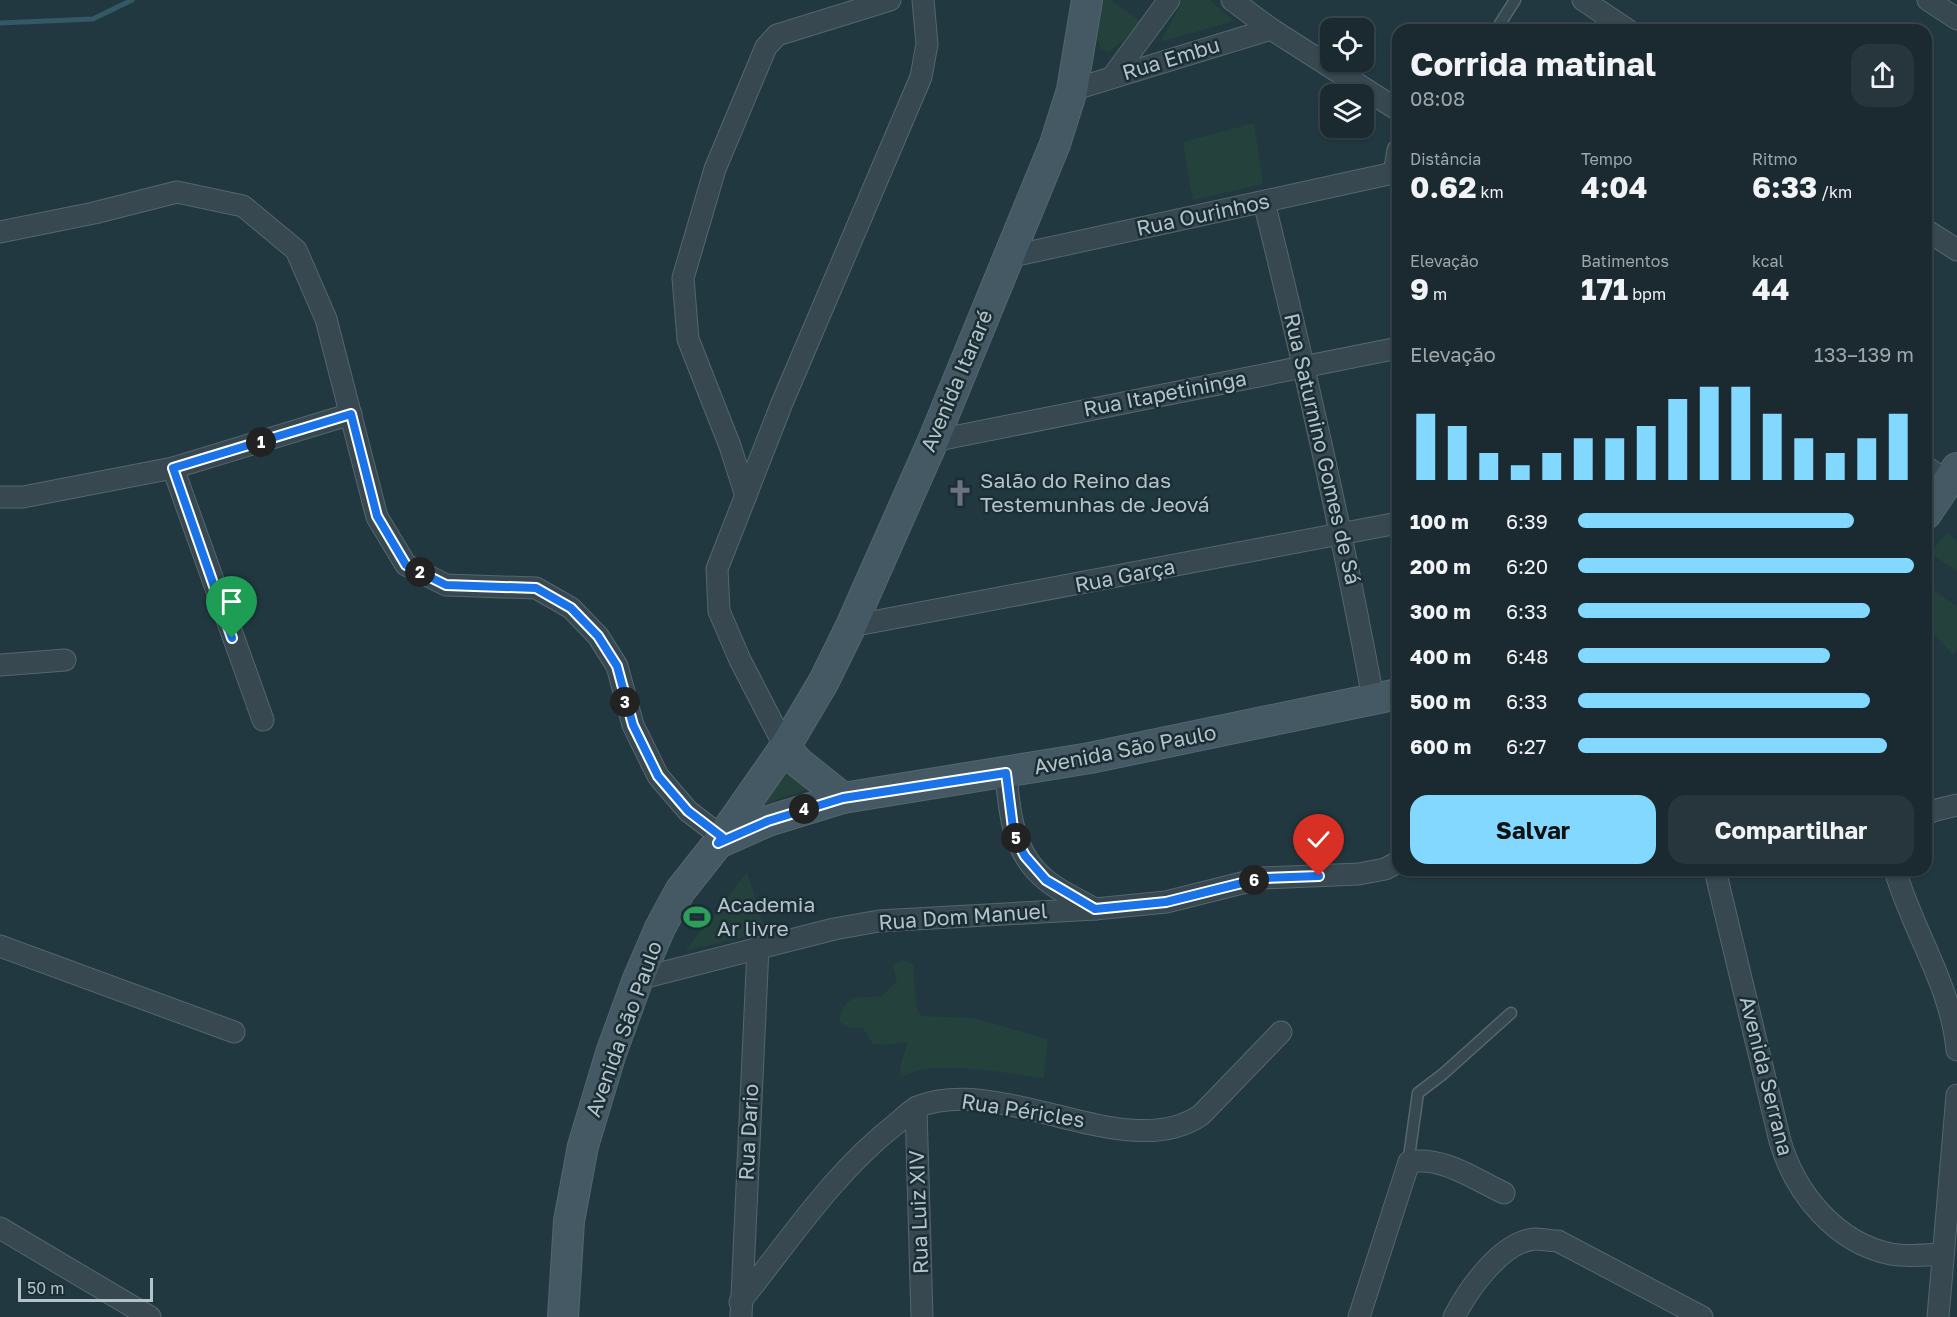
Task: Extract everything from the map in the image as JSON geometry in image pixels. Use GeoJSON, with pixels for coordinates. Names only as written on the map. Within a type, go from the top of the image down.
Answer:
{"type":"FeatureCollection","features":[{"type":"Feature","properties":{"kind":"main road","name":"Avenida Itararé"},"geometry":{"type":"LineString","coordinates":[[720,840],[785,747],[824,681],[851,626],[933,441],[1055,144],[1072,90],[1087,0]]}},
{"type":"Feature","properties":{"kind":"main road"},"geometry":{"type":"LineString","coordinates":[[1932,500],[1944,472]]}},
{"type":"Feature","properties":{"kind":"main road","name":"Avenida São Paulo"},"geometry":{"type":"LineString","coordinates":[[563,1317],[569,1221],[584,1146],[611,1053],[638,979],[660,928],[680,891],[720,840],[768,821],[843,798],[1006,773],[1228,731],[1385,696]]}},
{"type":"Feature","properties":{"kind":"main road"},"geometry":{"type":"LineString","coordinates":[[785,747],[798,762],[843,798]]}},
{"type":"Feature","properties":{"kind":"street"},"geometry":{"type":"LineString","coordinates":[[746,496],[730,446],[687,339],[683,278],[694,237],[715,169],[766,47],[777,35],[890,0]]}},
{"type":"Feature","properties":{"kind":"street"},"geometry":{"type":"LineString","coordinates":[[785,747],[740,660],[719,611],[717,569],[782,403],[921,77],[927,44],[923,0]]}},
{"type":"Feature","properties":{"kind":"street"},"geometry":{"type":"LineString","coordinates":[[1113,76],[1169,0]]}},
{"type":"Feature","properties":{"kind":"street"},"geometry":{"type":"LineString","coordinates":[[1232,0],[1271,29],[1392,106]]}},
{"type":"Feature","properties":{"kind":"street"},"geometry":{"type":"LineString","coordinates":[[1583,0],[1619,24]]}},
{"type":"Feature","properties":{"kind":"street"},"geometry":{"type":"LineString","coordinates":[[1928,0],[1957,19]]}},
{"type":"Feature","properties":{"kind":"street","name":"Rua Embu"},"geometry":{"type":"LineString","coordinates":[[1072,90],[1271,29]]}},
{"type":"Feature","properties":{"kind":"street","name":"Rua Ourinhos"},"geometry":{"type":"LineString","coordinates":[[1008,257],[1392,173]]}},
{"type":"Feature","properties":{"kind":"street"},"geometry":{"type":"LineString","coordinates":[[0,232],[94,213],[177,192],[243,206],[296,250],[326,319],[377,516],[406,565],[446,585],[536,588],[571,608],[598,636],[617,666],[633,725],[658,776],[688,811],[720,840]]}},
{"type":"Feature","properties":{"kind":"street","name":"Rua Saturnino Gomes de Sá"},"geometry":{"type":"LineString","coordinates":[[1264,202],[1343,534],[1385,696]]}},
{"type":"Feature","properties":{"kind":"street"},"geometry":{"type":"LineString","coordinates":[[1932,234],[1957,250]]}},
{"type":"Feature","properties":{"kind":"street","name":"Rua Itapetininga"},"geometry":{"type":"LineString","coordinates":[[933,441],[1392,349]]}},
{"type":"Feature","properties":{"kind":"street"},"geometry":{"type":"LineString","coordinates":[[0,497],[23,497],[173,468],[351,414]]}},
{"type":"Feature","properties":{"kind":"street"},"geometry":{"type":"LineString","coordinates":[[173,468],[263,720]]}},
{"type":"Feature","properties":{"kind":"street","name":"Rua Garça"},"geometry":{"type":"LineString","coordinates":[[851,626],[1392,524]]}},
{"type":"Feature","properties":{"kind":"street"},"geometry":{"type":"LineString","coordinates":[[0,665],[65,660]]}},
{"type":"Feature","properties":{"kind":"street"},"geometry":{"type":"LineString","coordinates":[[1006,773],[1014,836],[1025,856],[1046,880],[1095,909]]}},
{"type":"Feature","properties":{"kind":"street"},"geometry":{"type":"LineString","coordinates":[[1932,811],[1957,805]]}},
{"type":"Feature","properties":{"kind":"street","name":"Rua Dom Manuel"},"geometry":{"type":"LineString","coordinates":[[638,979],[834,929],[879,921],[1095,909],[1166,902],[1262,878],[1359,874],[1385,869],[1392,865]]}},
{"type":"Feature","properties":{"kind":"street","name":"Avenida Serrana"},"geometry":{"type":"LineString","coordinates":[[1716,876],[1780,1141],[1792,1173],[1802,1191],[1827,1219],[1857,1243],[1892,1254],[1946,1263]]}},
{"type":"Feature","properties":{"kind":"street"},"geometry":{"type":"LineString","coordinates":[[1898,876],[1955,1022],[1957,1050]]}},
{"type":"Feature","properties":{"kind":"street"},"geometry":{"type":"LineString","coordinates":[[0,946],[234,1032]]}},
{"type":"Feature","properties":{"kind":"street","name":"Rua Dario"},"geometry":{"type":"LineString","coordinates":[[741,1309],[758,948]]}},
{"type":"Feature","properties":{"kind":"street","name":"Rua Péricles"},"geometry":{"type":"LineString","coordinates":[[741,1309],[856,1158],[916,1108],[948,1100],[963,1100],[1028,1108],[1133,1131],[1164,1130],[1186,1125],[1201,1114],[1281,1032]]}},
{"type":"Feature","properties":{"kind":"street"},"geometry":{"type":"LineString","coordinates":[[1938,1317],[1946,1263],[1957,1095]]}},
{"type":"Feature","properties":{"kind":"street","name":"Rua Luiz XIV"},"geometry":{"type":"LineString","coordinates":[[916,1108],[922,1317]]}},
{"type":"Feature","properties":{"kind":"street"},"geometry":{"type":"LineString","coordinates":[[1359,1317],[1409,1162],[1426,1159],[1440,1163],[1504,1193]]}},
{"type":"Feature","properties":{"kind":"street"},"geometry":{"type":"LineString","coordinates":[[0,1228],[150,1317]]}},
{"type":"Feature","properties":{"kind":"street"},"geometry":{"type":"LineString","coordinates":[[1454,1317],[1486,1269],[1503,1254],[1533,1239],[1558,1241],[1702,1317]]}},
{"type":"Feature","properties":{"kind":"lane"},"geometry":{"type":"LineString","coordinates":[[1500,24],[1515,0]]}},
{"type":"Feature","properties":{"kind":"lane"},"geometry":{"type":"LineString","coordinates":[[1408,1165],[1418,1093],[1443,1074],[1511,1013]]}},
{"type":"Feature","properties":{"kind":"green space"},"geometry":{"type":"Polygon","coordinates":[[[1101,0],[1111,0],[1140,21],[1124,40],[1109,52],[1101,49],[1095,34],[1101,0]]]}},
{"type":"Feature","properties":{"kind":"green space"},"geometry":{"type":"Polygon","coordinates":[[[1183,0],[1210,0],[1234,21],[1160,42],[1183,0]]]}},
{"type":"Feature","properties":{"kind":"green space"},"geometry":{"type":"Polygon","coordinates":[[[1254,123],[1263,184],[1193,200],[1183,142],[1254,123]]]}},
{"type":"Feature","properties":{"kind":"green space"},"geometry":{"type":"Polygon","coordinates":[[[1947,533],[1957,541],[1957,571],[1932,555],[1932,550],[1947,533]]]}},
{"type":"Feature","properties":{"kind":"green space"},"geometry":{"type":"Polygon","coordinates":[[[1932,589],[1957,607],[1957,650],[1953,655],[1932,632],[1932,589]]]}},
{"type":"Feature","properties":{"kind":"green space"},"geometry":{"type":"Polygon","coordinates":[[[783,761],[818,785],[760,806],[783,761]]]}},
{"type":"Feature","properties":{"kind":"green space"},"geometry":{"type":"Polygon","coordinates":[[[747,872],[766,932],[685,951],[747,872]]]}},
{"type":"Feature","properties":{"kind":"green space"},"geometry":{"type":"Polygon","coordinates":[[[903,960],[913,964],[916,1006],[921,1016],[974,1018],[1048,1039],[1044,1078],[949,1068],[914,1072],[901,1078],[901,1064],[907,1042],[884,1045],[872,1043],[862,1027],[850,1028],[839,1022],[841,1012],[848,1001],[882,996],[897,981],[892,965],[903,960]]]}},
{"type":"Feature","properties":{"kind":"waterway"},"geometry":{"type":"LineString","coordinates":[[0,23],[93,19],[132,0]]}},
{"type":"Feature","properties":{"kind":"place","name":"Salão do Reino das Testemunhas de Jeová"},"geometry":{"type":"Point","coordinates":[960,493]}},
{"type":"Feature","properties":{"kind":"place","name":"Academia Ar livre"},"geometry":{"type":"Point","coordinates":[697,917]}},
{"type":"Feature","properties":{"kind":"route"},"geometry":{"type":"LineString","coordinates":[[232,638],[173,468],[351,414],[377,516],[406,565],[446,585],[536,588],[571,608],[598,636],[617,666],[624,700],[633,725],[658,776],[688,811],[722,837],[718,843],[768,821],[843,798],[1006,773],[1014,836],[1025,856],[1046,880],[1095,909],[1166,902],[1262,878],[1319,876]]}}]}
